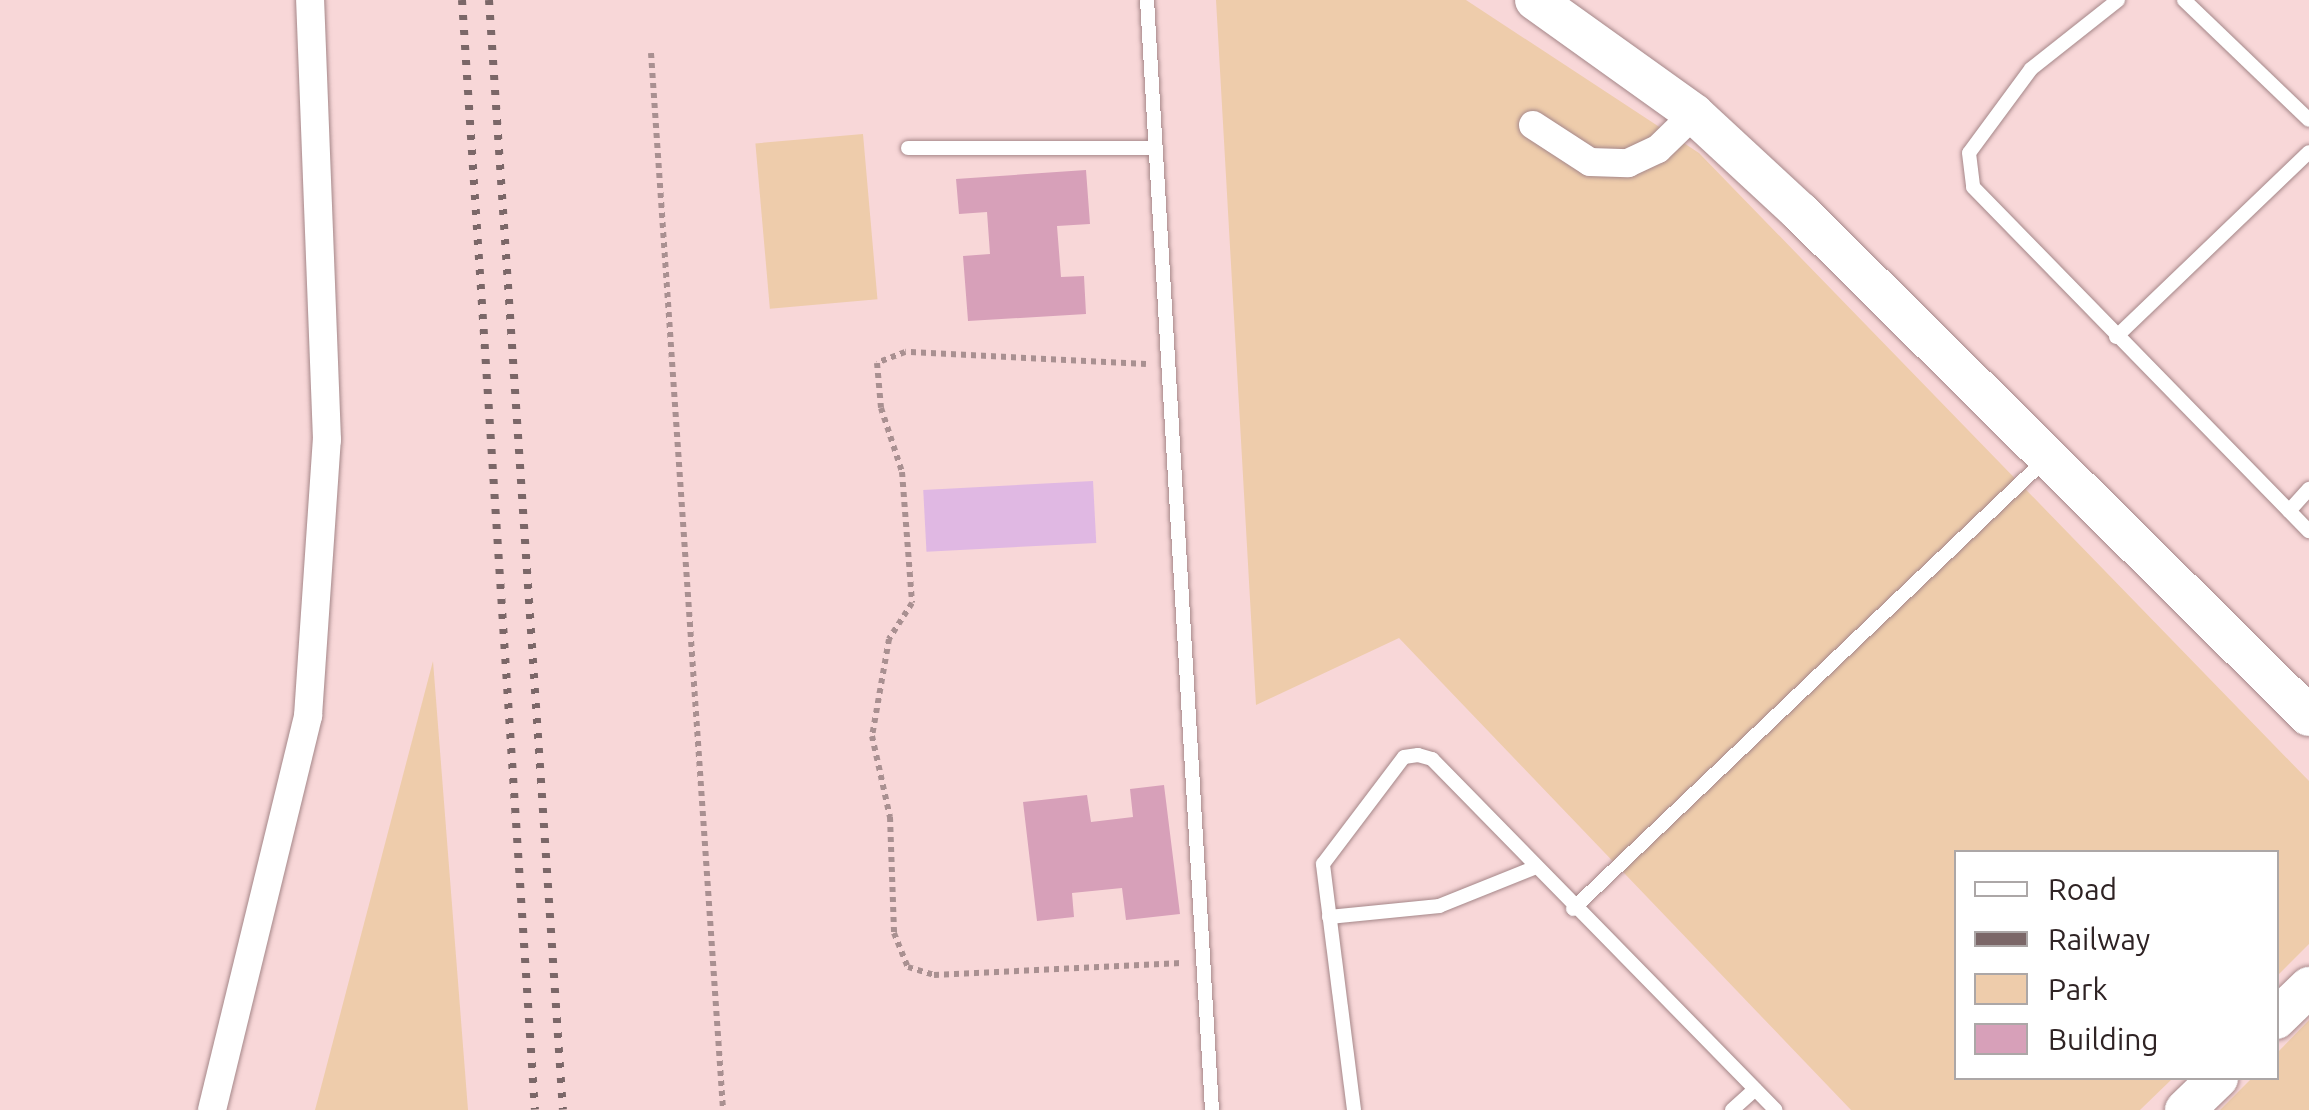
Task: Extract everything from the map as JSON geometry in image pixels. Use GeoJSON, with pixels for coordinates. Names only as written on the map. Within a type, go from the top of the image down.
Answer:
{"type":"FeatureCollection","features":[{"type":"Feature","properties":{"kind":"street"},"geometry":{"type":"LineString","coordinates":[[212,1110],[308,716],[326,440],[310,0]]}},
{"type":"Feature","properties":{"kind":"street"},"geometry":{"type":"LineString","coordinates":[[1542,2],[1694,114],[2309,716]]}},
{"type":"Feature","properties":{"kind":"street"},"geometry":{"type":"LineString","coordinates":[[1533,124],[1590,162],[1628,163],[1658,149],[1694,114]]}},
{"type":"Feature","properties":{"kind":"street"},"geometry":{"type":"LineString","coordinates":[[2279,1017],[2309,987]]}},
{"type":"Feature","properties":{"kind":"street"},"geometry":{"type":"LineString","coordinates":[[2185,1110],[2216,1080]]}},
{"type":"Feature","properties":{"kind":"lane"},"geometry":{"type":"LineString","coordinates":[[1147,0],[1212,1110]]}},
{"type":"Feature","properties":{"kind":"lane"},"geometry":{"type":"LineString","coordinates":[[2118,0],[2030,69],[1969,152],[1973,188],[2309,531]]}},
{"type":"Feature","properties":{"kind":"lane"},"geometry":{"type":"LineString","coordinates":[[2184,0],[2309,120]]}},
{"type":"Feature","properties":{"kind":"lane"},"geometry":{"type":"LineString","coordinates":[[908,148],[1156,148]]}},
{"type":"Feature","properties":{"kind":"lane"},"geometry":{"type":"LineString","coordinates":[[2116,336],[2309,152]]}},
{"type":"Feature","properties":{"kind":"lane"},"geometry":{"type":"LineString","coordinates":[[1573,910],[2048,457]]}},
{"type":"Feature","properties":{"kind":"lane"},"geometry":{"type":"LineString","coordinates":[[2289,511],[2309,489]]}},
{"type":"Feature","properties":{"kind":"lane"},"geometry":{"type":"LineString","coordinates":[[1354,1110],[1323,864],[1404,758],[1432,759],[1573,910],[1776,1110]]}},
{"type":"Feature","properties":{"kind":"lane"},"geometry":{"type":"LineString","coordinates":[[1329,917],[1438,906],[1534,868]]}},
{"type":"Feature","properties":{"kind":"lane"},"geometry":{"type":"LineString","coordinates":[[1732,1110],[1754,1089]]}},
{"type":"Feature","properties":{"kind":"path"},"geometry":{"type":"LineString","coordinates":[[651,53],[723,1110]]}},
{"type":"Feature","properties":{"kind":"path"},"geometry":{"type":"LineString","coordinates":[[1168,364],[905,352],[877,363],[881,408],[902,472],[912,603],[889,639],[872,736],[890,818],[894,932],[908,967],[934,975],[1204,962]]}},
{"type":"Feature","properties":{"kind":"green space"},"geometry":{"type":"Polygon","coordinates":[[[1216,0],[1466,0],[1699,153],[2309,781],[2309,944],[2279,974],[2279,850],[1954,850],[1954,1080],[2171,1080],[2140,1110],[1851,1110],[1399,638],[1256,705],[1216,0]]]}},
{"type":"Feature","properties":{"kind":"green space"},"geometry":{"type":"Polygon","coordinates":[[[863,134],[877,299],[770,309],[755,143],[863,134]]]}},
{"type":"Feature","properties":{"kind":"green space"},"geometry":{"type":"Polygon","coordinates":[[[433,661],[468,1110],[315,1110],[433,661]]]}},
{"type":"Feature","properties":{"kind":"green space"},"geometry":{"type":"Polygon","coordinates":[[[2309,1020],[2309,1110],[2220,1110],[2250,1080],[2279,1080],[2279,1051],[2309,1020]]]}},
{"type":"Feature","properties":{"kind":"shaded area"},"geometry":{"type":"Polygon","coordinates":[[[1093,481],[1096,543],[926,552],[923,490],[1093,481]]]}},
{"type":"Feature","properties":{"kind":"building"},"geometry":{"type":"Polygon","coordinates":[[[1086,170],[1090,224],[1057,226],[1061,277],[1084,276],[1086,314],[968,321],[963,256],[990,254],[987,212],[959,214],[956,179],[1086,170]]]}},
{"type":"Feature","properties":{"kind":"building"},"geometry":{"type":"Polygon","coordinates":[[[1164,785],[1180,914],[1126,920],[1122,888],[1072,893],[1074,917],[1037,921],[1023,802],[1087,795],[1091,822],[1133,817],[1130,789],[1164,785]]]}},
{"type":"Feature","properties":{"kind":"railway"},"geometry":{"type":"LineString","coordinates":[[462,0],[535,1110]]}},
{"type":"Feature","properties":{"kind":"railway"},"geometry":{"type":"LineString","coordinates":[[489,0],[563,1110]]}}]}
